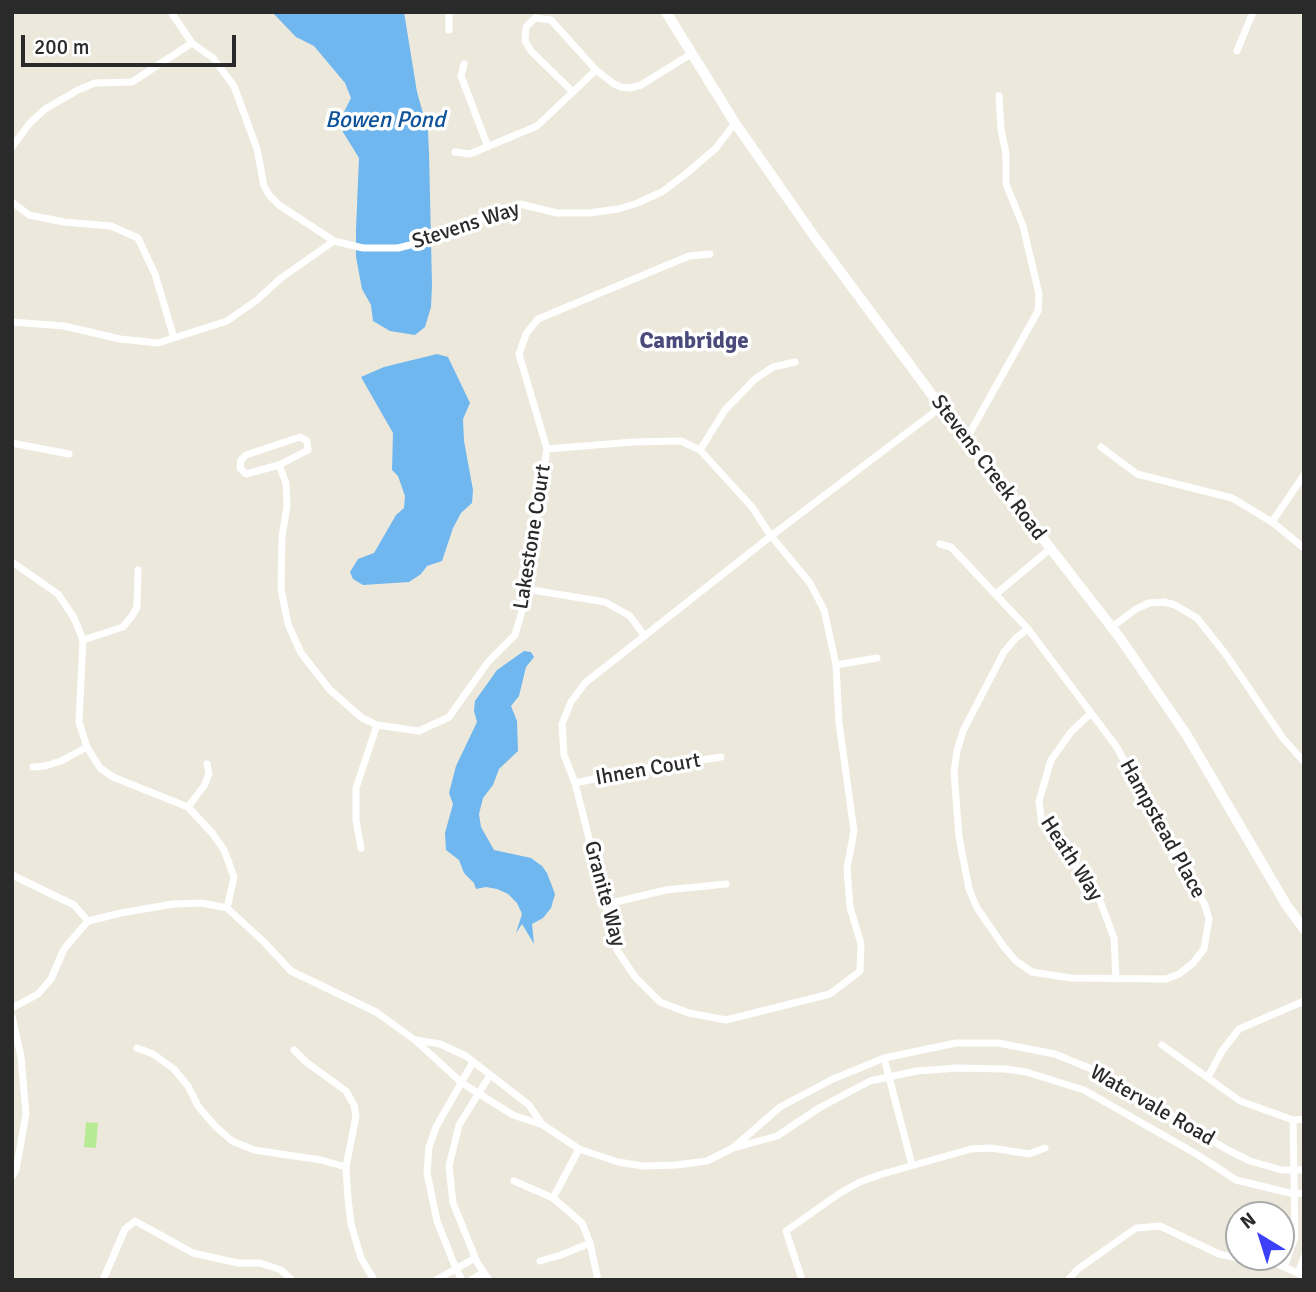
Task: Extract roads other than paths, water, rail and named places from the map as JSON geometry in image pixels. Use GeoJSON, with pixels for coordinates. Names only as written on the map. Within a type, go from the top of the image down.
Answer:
{"type":"FeatureCollection","features":[{"type":"Feature","properties":{"kind":"street","name":"Stevens Way"},"geometry":{"type":"LineString","coordinates":[[171,12],[192,43],[213,58],[234,86],[257,149],[264,186],[270,196],[279,205],[334,241],[363,248],[398,248],[435,238],[520,204],[557,213],[589,213],[635,204],[662,192],[687,173],[716,148],[735,124]]}},
{"type":"Feature","properties":{"kind":"street"},"geometry":{"type":"LineString","coordinates":[[449,12],[449,30]]}},
{"type":"Feature","properties":{"kind":"street","name":"Stevens Creek Road"},"geometry":{"type":"LineString","coordinates":[[666,12],[735,124],[814,236],[941,407],[1112,627],[1186,734],[1287,905],[1304,929]]}},
{"type":"Feature","properties":{"kind":"street"},"geometry":{"type":"LineString","coordinates":[[1237,51],[1253,12]]}},
{"type":"Feature","properties":{"kind":"street"},"geometry":{"type":"LineString","coordinates":[[573,92],[531,51],[525,41],[528,23],[535,18],[551,20],[596,70],[614,84],[630,88],[641,85],[691,54]]}},
{"type":"Feature","properties":{"kind":"street"},"geometry":{"type":"LineString","coordinates":[[12,147],[29,124],[45,109],[95,83],[132,82],[192,43]]}},
{"type":"Feature","properties":{"kind":"street"},"geometry":{"type":"LineString","coordinates":[[464,64],[461,76],[488,147]]}},
{"type":"Feature","properties":{"kind":"street"},"geometry":{"type":"LineString","coordinates":[[454,152],[470,154],[537,126],[596,70]]}},
{"type":"Feature","properties":{"kind":"street"},"geometry":{"type":"LineString","coordinates":[[967,438],[1038,312],[1039,294],[1023,226],[1006,184],[1006,154],[999,96]]}},
{"type":"Feature","properties":{"kind":"street"},"geometry":{"type":"LineString","coordinates":[[12,202],[29,215],[64,222],[111,226],[138,237],[155,274],[174,338]]}},
{"type":"Feature","properties":{"kind":"street"},"geometry":{"type":"LineString","coordinates":[[12,322],[64,326],[142,343],[158,343],[227,321],[257,300],[281,278],[334,241]]}},
{"type":"Feature","properties":{"kind":"street","name":"Lakestone Court"},"geometry":{"type":"LineString","coordinates":[[279,465],[286,483],[287,506],[280,561],[281,589],[288,624],[301,653],[330,690],[362,718],[377,725],[419,731],[449,717],[482,671],[515,635],[526,589],[547,449],[519,355],[526,334],[538,319],[689,256],[710,254]]}},
{"type":"Feature","properties":{"kind":"street"},"geometry":{"type":"LineString","coordinates":[[700,450],[725,410],[755,379],[773,367],[795,362]]}},
{"type":"Feature","properties":{"kind":"street","name":"Granite Way"},"geometry":{"type":"LineString","coordinates":[[771,536],[810,583],[824,610],[836,665],[839,723],[854,831],[847,868],[850,907],[861,944],[860,971],[830,994],[726,1020],[689,1013],[660,1002],[635,977],[617,950],[575,783],[564,755],[562,724],[571,702],[585,683],[771,536],[941,407]]}},
{"type":"Feature","properties":{"kind":"street"},"geometry":{"type":"LineString","coordinates":[[300,437],[307,442],[308,450],[279,465],[246,474],[240,468],[241,460],[246,455],[300,437]]}},
{"type":"Feature","properties":{"kind":"street"},"geometry":{"type":"LineString","coordinates":[[547,449],[681,441],[700,450],[752,507],[771,536]]}},
{"type":"Feature","properties":{"kind":"street"},"geometry":{"type":"LineString","coordinates":[[12,443],[69,454]]}},
{"type":"Feature","properties":{"kind":"street"},"geometry":{"type":"LineString","coordinates":[[1101,447],[1137,474],[1232,498],[1272,522],[1304,548]]}},
{"type":"Feature","properties":{"kind":"street"},"geometry":{"type":"LineString","coordinates":[[1272,522],[1304,475]]}},
{"type":"Feature","properties":{"kind":"street","name":"Hampstead Place"},"geometry":{"type":"LineString","coordinates":[[940,544],[951,547],[1028,629],[1116,746],[1165,830],[1205,905],[1209,919],[1204,949],[1193,963],[1179,974],[1166,979],[1116,979],[1052,976],[1032,972],[1016,961],[984,918],[969,890],[964,872],[954,772],[957,751],[967,722],[1004,652],[1028,629]]}},
{"type":"Feature","properties":{"kind":"street"},"geometry":{"type":"LineString","coordinates":[[996,594],[1050,549]]}},
{"type":"Feature","properties":{"kind":"street"},"geometry":{"type":"LineString","coordinates":[[12,562],[58,594],[74,618],[83,640],[79,722],[87,747],[100,768],[113,777],[188,807],[224,850],[234,877],[227,908],[202,903],[173,904],[89,921],[64,949],[51,979],[38,994],[12,1008]]}},
{"type":"Feature","properties":{"kind":"street"},"geometry":{"type":"LineString","coordinates":[[83,640],[123,627],[132,616],[137,607],[138,570]]}},
{"type":"Feature","properties":{"kind":"street"},"geometry":{"type":"LineString","coordinates":[[526,589],[605,602],[630,616],[645,635]]}},
{"type":"Feature","properties":{"kind":"street"},"geometry":{"type":"LineString","coordinates":[[1112,627],[1149,603],[1164,602],[1175,605],[1197,618],[1227,656],[1282,737],[1304,762]]}},
{"type":"Feature","properties":{"kind":"street"},"geometry":{"type":"LineString","coordinates":[[836,665],[877,658]]}},
{"type":"Feature","properties":{"kind":"street","name":"Heath Way"},"geometry":{"type":"LineString","coordinates":[[1091,713],[1070,732],[1051,760],[1039,801],[1041,818],[1050,834],[1099,898],[1114,937],[1116,979]]}},
{"type":"Feature","properties":{"kind":"street"},"geometry":{"type":"LineString","coordinates":[[361,848],[356,820],[356,788],[377,725]]}},
{"type":"Feature","properties":{"kind":"street"},"geometry":{"type":"LineString","coordinates":[[33,767],[61,761],[87,747]]}},
{"type":"Feature","properties":{"kind":"street","name":"Ihnen Court"},"geometry":{"type":"LineString","coordinates":[[575,783],[721,757]]}},
{"type":"Feature","properties":{"kind":"street"},"geometry":{"type":"LineString","coordinates":[[188,807],[204,786],[208,764]]}},
{"type":"Feature","properties":{"kind":"street"},"geometry":{"type":"LineString","coordinates":[[12,875],[74,905],[89,921]]}},
{"type":"Feature","properties":{"kind":"street"},"geometry":{"type":"LineString","coordinates":[[607,904],[666,890],[726,884]]}},
{"type":"Feature","properties":{"kind":"street","name":"Watervale Road"},"geometry":{"type":"LineString","coordinates":[[227,908],[264,942],[290,971],[376,1012],[415,1040],[462,1083],[513,1115],[543,1125],[579,1149],[618,1163],[643,1166],[707,1161],[733,1148],[777,1136],[819,1108],[870,1081],[917,1071],[985,1068],[1026,1072],[1084,1090],[1198,1155],[1236,1180],[1294,1194],[1304,1193]]}},
{"type":"Feature","properties":{"kind":"street"},"geometry":{"type":"LineString","coordinates":[[1208,1077],[1222,1051],[1239,1029],[1304,1001]]}},
{"type":"Feature","properties":{"kind":"street"},"geometry":{"type":"LineString","coordinates":[[12,1016],[21,1057],[26,1114],[16,1170],[12,1177]]}},
{"type":"Feature","properties":{"kind":"street","name":"Watervale Road"},"geometry":{"type":"LineString","coordinates":[[415,1040],[440,1044],[473,1062],[529,1105],[543,1125]]}},
{"type":"Feature","properties":{"kind":"street","name":"Watervale Road"},"geometry":{"type":"LineString","coordinates":[[733,1148],[780,1107],[833,1079],[884,1058],[956,1043],[998,1043],[1055,1054],[1116,1081],[1250,1161],[1282,1170],[1304,1170]]}},
{"type":"Feature","properties":{"kind":"street"},"geometry":{"type":"LineString","coordinates":[[1162,1045],[1240,1101],[1293,1120],[1304,1119]]}},
{"type":"Feature","properties":{"kind":"street"},"geometry":{"type":"LineString","coordinates":[[137,1048],[153,1054],[174,1069],[188,1086],[198,1106],[232,1141],[254,1150],[321,1160],[346,1167]]}},
{"type":"Feature","properties":{"kind":"street"},"geometry":{"type":"LineString","coordinates":[[294,1050],[346,1091],[354,1105],[356,1116],[346,1167],[351,1224],[361,1258],[374,1280]]}},
{"type":"Feature","properties":{"kind":"street"},"geometry":{"type":"LineString","coordinates":[[884,1058],[912,1165]]}},
{"type":"Feature","properties":{"kind":"street"},"geometry":{"type":"LineString","coordinates":[[462,1280],[437,1221],[427,1172],[429,1147],[436,1127],[473,1062]]}},
{"type":"Feature","properties":{"kind":"street"},"geometry":{"type":"LineString","coordinates":[[471,1280],[486,1276],[475,1258],[453,1203],[449,1166],[459,1125],[490,1075]]}},
{"type":"Feature","properties":{"kind":"street"},"geometry":{"type":"LineString","coordinates":[[1293,1120],[1294,1194],[1300,1235]]}},
{"type":"Feature","properties":{"kind":"street"},"geometry":{"type":"LineString","coordinates":[[802,1280],[786,1231],[860,1182],[971,1149],[991,1148],[1029,1154],[1045,1148]]}},
{"type":"Feature","properties":{"kind":"street"},"geometry":{"type":"LineString","coordinates":[[553,1198],[579,1149]]}},
{"type":"Feature","properties":{"kind":"street"},"geometry":{"type":"LineString","coordinates":[[514,1181],[553,1198],[582,1223],[590,1242],[598,1280]]}},
{"type":"Feature","properties":{"kind":"street"},"geometry":{"type":"LineString","coordinates":[[103,1280],[125,1229],[135,1221],[193,1253],[238,1263],[260,1263],[281,1270],[292,1280]]}},
{"type":"Feature","properties":{"kind":"street"},"geometry":{"type":"LineString","coordinates":[[1068,1280],[1078,1269],[1117,1240],[1136,1228],[1147,1226],[1160,1226],[1225,1255]]}},
{"type":"Feature","properties":{"kind":"street"},"geometry":{"type":"LineString","coordinates":[[540,1261],[590,1242]]}},
{"type":"Feature","properties":{"kind":"street"},"geometry":{"type":"LineString","coordinates":[[1301,1275],[1304,1257]]}},
{"type":"Feature","properties":{"kind":"street"},"geometry":{"type":"LineString","coordinates":[[436,1280],[475,1258]]}},
{"type":"Feature","properties":{"kind":"water","name":"Bowen Pond"},"geometry":{"type":"Polygon","coordinates":[[[272,12],[404,12],[417,92],[428,131],[429,153],[431,307],[425,327],[415,335],[390,331],[373,321],[371,305],[362,289],[356,257],[359,158],[338,124],[351,98],[345,83],[314,46],[296,37],[272,12]]]}},
{"type":"Feature","properties":{"kind":"water"},"geometry":{"type":"Polygon","coordinates":[[[437,354],[448,357],[470,403],[463,419],[473,490],[472,503],[461,513],[453,528],[442,561],[427,566],[409,582],[363,585],[353,579],[350,572],[358,559],[374,553],[396,515],[404,508],[405,496],[398,476],[392,470],[393,433],[361,377],[384,367],[437,354]]]}},
{"type":"Feature","properties":{"kind":"water"},"geometry":{"type":"Polygon","coordinates":[[[524,651],[531,652],[534,657],[526,667],[519,696],[511,706],[517,721],[518,751],[499,769],[493,785],[483,798],[479,814],[481,827],[494,850],[531,858],[547,873],[555,894],[551,908],[543,918],[532,924],[534,944],[522,924],[516,933],[522,914],[517,903],[508,894],[497,889],[476,889],[464,873],[459,860],[446,850],[445,833],[453,804],[449,793],[456,766],[477,722],[475,701],[497,670],[524,651]]]}},
{"type":"Feature","properties":{"kind":"district","name":"Cambridge"},"geometry":{"type":"Point","coordinates":[694,342]}}]}
